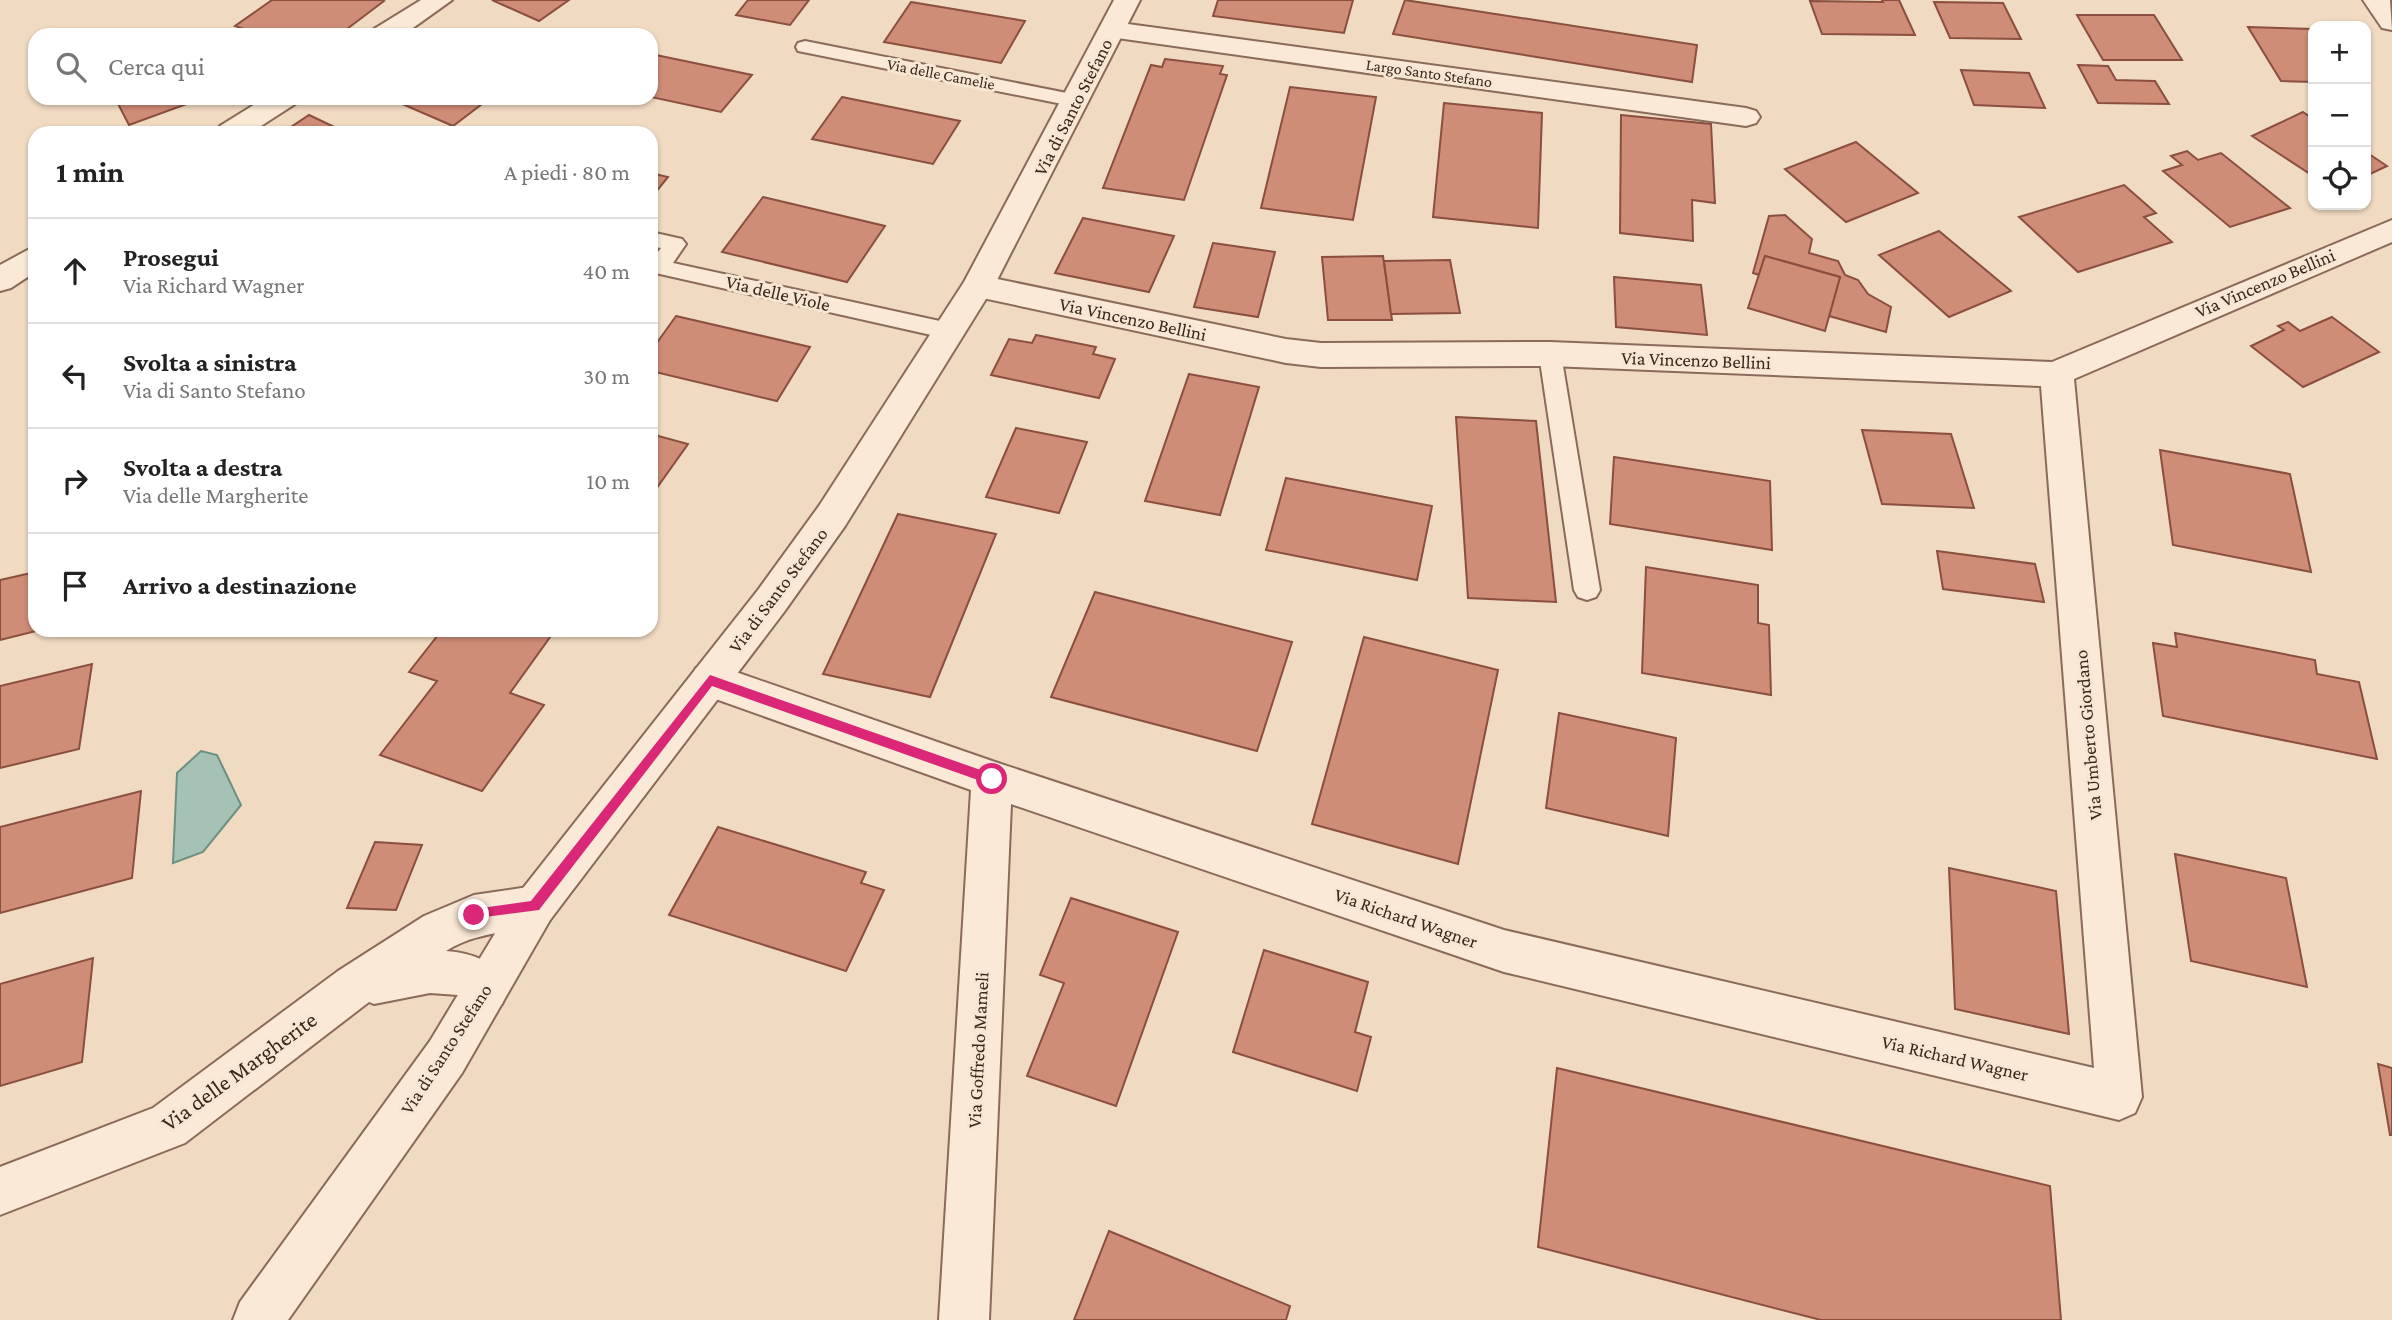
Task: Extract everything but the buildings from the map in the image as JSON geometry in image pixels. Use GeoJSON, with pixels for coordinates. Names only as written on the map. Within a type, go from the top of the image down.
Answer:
{"type":"FeatureCollection","features":[{"type":"Feature","properties":{"kind":"street"},"geometry":{"type":"LineString","coordinates":[[395,28],[439,0]]}},
{"type":"Feature","properties":{"kind":"street"},"geometry":{"type":"LineString","coordinates":[[2376,0],[2392,22]]}},
{"type":"Feature","properties":{"kind":"street","name":"Via di Santo Stefano"},"geometry":{"type":"LineString","coordinates":[[258,1320],[446,1057],[535,906],[710,680],[832,516],[978,286],[1077,102],[1120,15]]}},
{"type":"Feature","properties":{"kind":"street","name":"Largo Santo Stefano"},"geometry":{"type":"LineString","coordinates":[[1120,15],[1746,117]]}},
{"type":"Feature","properties":{"kind":"street"},"geometry":{"type":"LineString","coordinates":[[241,126],[274,105]]}},
{"type":"Feature","properties":{"kind":"street","name":"Via Vincenzo Bellini"},"geometry":{"type":"LineString","coordinates":[[978,286],[1286,351],[1321,355],[1550,354],[2057,373],[2077,362],[2392,230]]}},
{"type":"Feature","properties":{"kind":"street"},"geometry":{"type":"LineString","coordinates":[[0,279],[28,261]]}},
{"type":"Feature","properties":{"kind":"street","name":"Via Umberto Giordano"},"geometry":{"type":"LineString","coordinates":[[2057,373],[2119,1097]]}},
{"type":"Feature","properties":{"kind":"street","name":"Via Richard Wagner"},"geometry":{"type":"LineString","coordinates":[[710,680],[992,779],[1504,951],[2119,1097]]}},
{"type":"Feature","properties":{"kind":"street","name":"Via Goffredo Mameli"},"geometry":{"type":"LineString","coordinates":[[964,1320],[992,779]]}},
{"type":"Feature","properties":{"kind":"street","name":"Via delle Margherite"},"geometry":{"type":"LineString","coordinates":[[0,1191],[168,1126],[354,986],[439,931],[474,915],[535,906]]}},
{"type":"Feature","properties":{"kind":"street","name":"Via delle Margherite"},"geometry":{"type":"LineString","coordinates":[[354,986],[430,972],[466,974],[486,989]]}},
{"type":"Feature","properties":{"kind":"lane","name":"Via delle Camelie"},"geometry":{"type":"LineString","coordinates":[[805,47],[1077,102]]}},
{"type":"Feature","properties":{"kind":"lane","name":"Via delle Viole"},"geometry":{"type":"LineString","coordinates":[[658,240],[675,244],[658,267],[949,331]]}},
{"type":"Feature","properties":{"kind":"lane"},"geometry":{"type":"LineString","coordinates":[[1550,354],[1587,590]]}},
{"type":"Feature","properties":{"kind":"shaded area"},"geometry":{"type":"Polygon","coordinates":[[[201,751],[217,755],[241,805],[203,852],[173,863],[177,773],[201,751]]]}},
{"type":"Feature","properties":{"kind":"route"},"geometry":{"type":"LineString","coordinates":[[474,915],[535,906],[710,680],[992,779]]}}]}
